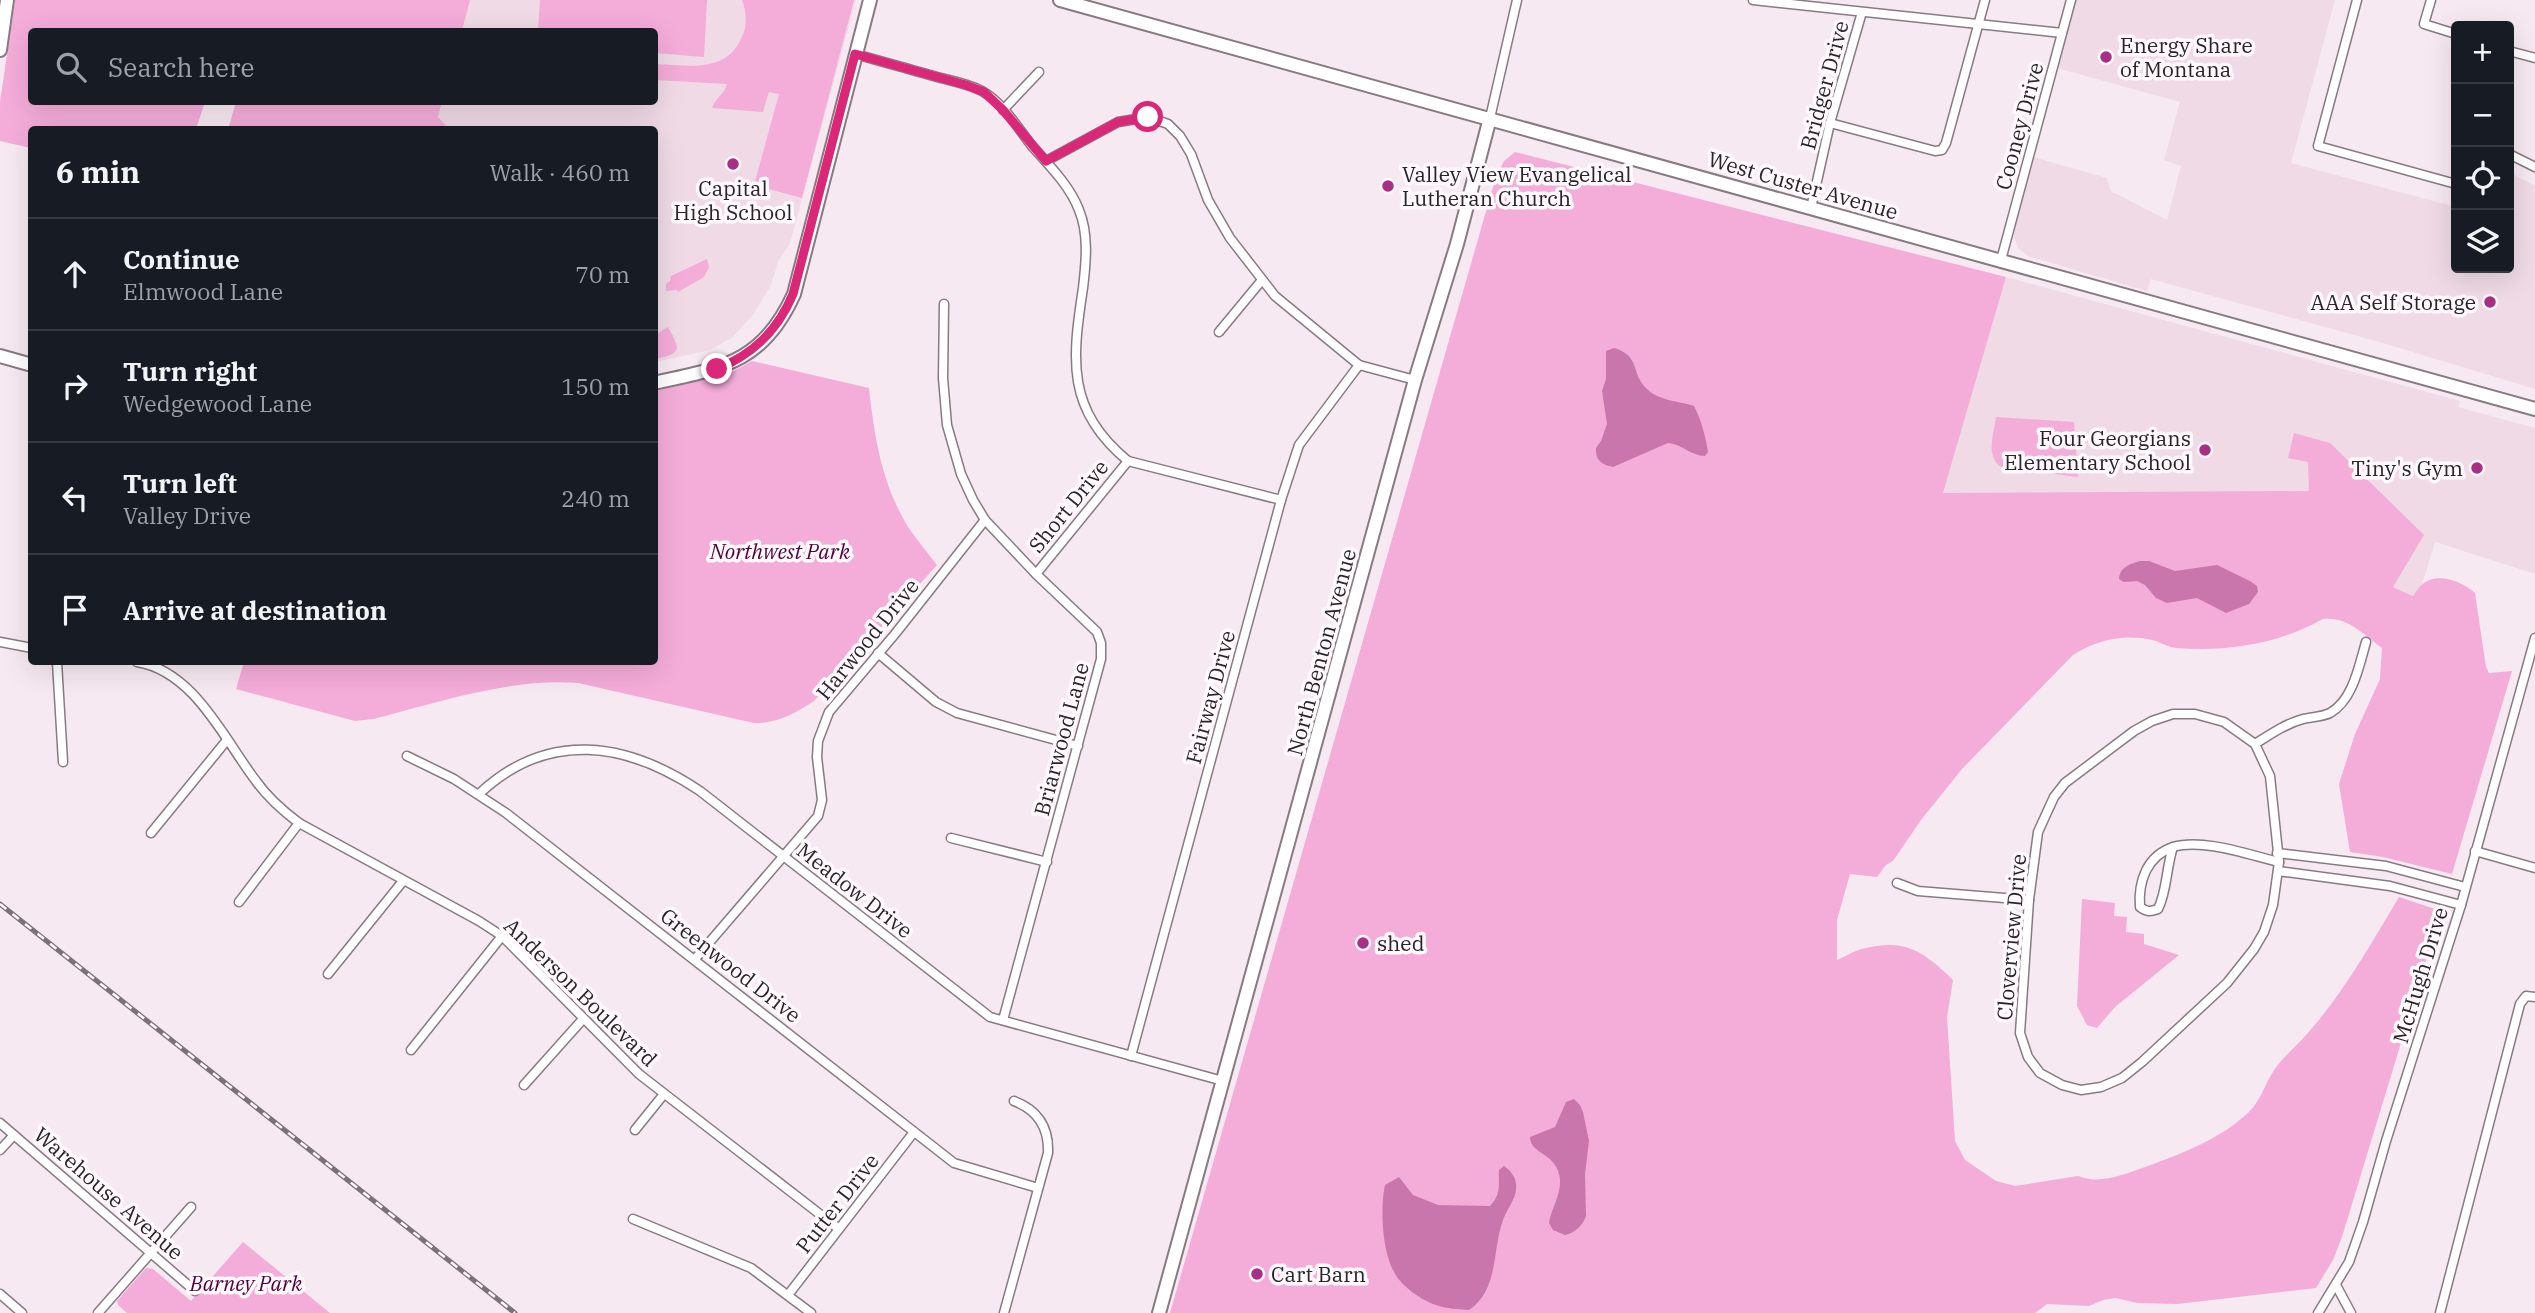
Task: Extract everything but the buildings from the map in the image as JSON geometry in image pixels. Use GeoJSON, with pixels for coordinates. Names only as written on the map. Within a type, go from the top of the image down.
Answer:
{"type":"FeatureCollection","features":[{"type":"Feature","properties":{"kind":"main road"},"geometry":{"type":"LineString","coordinates":[[0,50],[7,0]]}},
{"type":"Feature","properties":{"kind":"main road"},"geometry":{"type":"LineString","coordinates":[[658,382],[709,371],[731,363],[765,339],[786,311],[793,294],[870,0]]}},
{"type":"Feature","properties":{"kind":"main road","name":"West Custer Avenue"},"geometry":{"type":"LineString","coordinates":[[1060,0],[2535,409]]}},
{"type":"Feature","properties":{"kind":"main road","name":"North Benton Avenue"},"geometry":{"type":"LineString","coordinates":[[1159,1313],[1415,380],[1457,244],[1490,118]]}},
{"type":"Feature","properties":{"kind":"main road"},"geometry":{"type":"LineString","coordinates":[[0,356],[28,364]]}},
{"type":"Feature","properties":{"kind":"street","name":"North Benton Avenue"},"geometry":{"type":"LineString","coordinates":[[1490,118],[1517,0]]}},
{"type":"Feature","properties":{"kind":"street"},"geometry":{"type":"LineString","coordinates":[[1753,0],[2062,33]]}},
{"type":"Feature","properties":{"kind":"street"},"geometry":{"type":"LineString","coordinates":[[1830,123],[1935,151],[1942,150],[1985,0]]}},
{"type":"Feature","properties":{"kind":"street","name":"Cooney Drive"},"geometry":{"type":"LineString","coordinates":[[2001,260],[2071,0]]}},
{"type":"Feature","properties":{"kind":"street"},"geometry":{"type":"LineString","coordinates":[[2357,0],[2318,146],[2451,183]]}},
{"type":"Feature","properties":{"kind":"street"},"geometry":{"type":"LineString","coordinates":[[2431,0],[2424,24],[2451,32]]}},
{"type":"Feature","properties":{"kind":"street","name":"Bridger Drive"},"geometry":{"type":"LineString","coordinates":[[1811,208],[1830,123],[1862,12]]}},
{"type":"Feature","properties":{"kind":"street"},"geometry":{"type":"LineString","coordinates":[[2514,52],[2535,58]]}},
{"type":"Feature","properties":{"kind":"street"},"geometry":{"type":"LineString","coordinates":[[855,54],[978,89],[990,96],[1066,187],[1079,210],[1086,243],[1075,344],[1077,381],[1083,403],[1109,446],[1128,461],[1281,500]]}},
{"type":"Feature","properties":{"kind":"street"},"geometry":{"type":"LineString","coordinates":[[1003,110],[1039,72]]}},
{"type":"Feature","properties":{"kind":"street"},"geometry":{"type":"LineString","coordinates":[[1046,161],[1118,122],[1148,117],[1168,124],[1180,136],[1191,154],[1208,200],[1230,238],[1275,296],[1359,365],[1415,380]]}},
{"type":"Feature","properties":{"kind":"street"},"geometry":{"type":"LineString","coordinates":[[2514,156],[2535,167]]}},
{"type":"Feature","properties":{"kind":"street"},"geometry":{"type":"LineString","coordinates":[[1219,332],[1262,281]]}},
{"type":"Feature","properties":{"kind":"street","name":"Briarwood Lane"},"geometry":{"type":"LineString","coordinates":[[944,304],[943,378],[947,425],[961,474],[985,520],[1036,574],[1097,632],[1101,643],[1101,659],[1003,1020]]}},
{"type":"Feature","properties":{"kind":"street","name":"Fairway Drive"},"geometry":{"type":"LineString","coordinates":[[1130,1056],[1281,500],[1299,445],[1359,365]]}},
{"type":"Feature","properties":{"kind":"street","name":"Short Drive"},"geometry":{"type":"LineString","coordinates":[[1036,574],[1128,461]]}},
{"type":"Feature","properties":{"kind":"street","name":"Harwood Drive"},"geometry":{"type":"LineString","coordinates":[[695,959],[813,824],[821,809],[822,789],[817,757],[823,725],[836,701],[985,520]]}},
{"type":"Feature","properties":{"kind":"street","name":"McHugh Drive"},"geometry":{"type":"LineString","coordinates":[[2318,1313],[2349,1262],[2363,1222],[2460,905],[2535,638]]}},
{"type":"Feature","properties":{"kind":"street"},"geometry":{"type":"LineString","coordinates":[[0,642],[28,647]]}},
{"type":"Feature","properties":{"kind":"street"},"geometry":{"type":"LineString","coordinates":[[2255,744],[2282,727],[2328,714],[2342,703],[2352,686],[2365,642]]}},
{"type":"Feature","properties":{"kind":"street"},"geometry":{"type":"LineString","coordinates":[[878,653],[936,702],[957,713],[1078,746]]}},
{"type":"Feature","properties":{"kind":"street"},"geometry":{"type":"LineString","coordinates":[[57,665],[63,762]]}},
{"type":"Feature","properties":{"kind":"street","name":"Anderson Boulevard"},"geometry":{"type":"LineString","coordinates":[[148,665],[159,668],[183,684],[268,796],[299,823],[502,936],[612,1049],[664,1094],[839,1229]]}},
{"type":"Feature","properties":{"kind":"street","name":"Cloverview Drive"},"geometry":{"type":"LineString","coordinates":[[2172,714],[2195,714],[2224,722],[2255,744],[2270,776],[2278,862],[2273,905],[2254,949],[2227,983],[2142,1062],[2122,1078],[2101,1087],[2081,1090],[2062,1085],[2040,1073],[2028,1056],[2020,1033],[2029,900],[2038,832],[2054,797],[2065,783],[2134,731],[2152,721],[2172,714]]}},
{"type":"Feature","properties":{"kind":"street"},"geometry":{"type":"LineString","coordinates":[[151,834],[227,740]]}},
{"type":"Feature","properties":{"kind":"street","name":"Meadow Drive"},"geometry":{"type":"LineString","coordinates":[[479,794],[505,773],[542,755],[589,749],[622,754],[661,768],[681,778],[990,1017],[1223,1081]]}},
{"type":"Feature","properties":{"kind":"street","name":"Greenwood Drive"},"geometry":{"type":"LineString","coordinates":[[407,756],[479,794],[506,813],[962,1167],[1038,1188]]}},
{"type":"Feature","properties":{"kind":"street"},"geometry":{"type":"LineString","coordinates":[[239,902],[299,823]]}},
{"type":"Feature","properties":{"kind":"street"},"geometry":{"type":"LineString","coordinates":[[951,838],[1047,862]]}},
{"type":"Feature","properties":{"kind":"street"},"geometry":{"type":"LineString","coordinates":[[2173,847],[2165,872],[2164,899],[2158,909],[2145,911],[2140,907],[2145,872],[2154,858],[2173,847],[2181,844],[2204,845],[2390,886],[2460,905]]}},
{"type":"Feature","properties":{"kind":"street"},"geometry":{"type":"LineString","coordinates":[[2475,851],[2535,868]]}},
{"type":"Feature","properties":{"kind":"street"},"geometry":{"type":"LineString","coordinates":[[2278,862],[2386,866],[2465,887]]}},
{"type":"Feature","properties":{"kind":"street"},"geometry":{"type":"LineString","coordinates":[[328,974],[403,881]]}},
{"type":"Feature","properties":{"kind":"street"},"geometry":{"type":"LineString","coordinates":[[1897,883],[1918,891],[2029,900]]}},
{"type":"Feature","properties":{"kind":"street"},"geometry":{"type":"LineString","coordinates":[[411,1050],[502,936]]}},
{"type":"Feature","properties":{"kind":"street"},"geometry":{"type":"LineString","coordinates":[[2440,1313],[2520,1004],[2526,996],[2535,997]]}},
{"type":"Feature","properties":{"kind":"street"},"geometry":{"type":"LineString","coordinates":[[524,1086],[583,1019]]}},
{"type":"Feature","properties":{"kind":"street"},"geometry":{"type":"LineString","coordinates":[[635,1130],[664,1094]]}},
{"type":"Feature","properties":{"kind":"street"},"geometry":{"type":"LineString","coordinates":[[1004,1313],[1048,1153],[1046,1131],[1034,1112],[1014,1101]]}},
{"type":"Feature","properties":{"kind":"street","name":"Warehouse Avenue"},"geometry":{"type":"LineString","coordinates":[[0,1123],[195,1291]]}},
{"type":"Feature","properties":{"kind":"street","name":"Putter Drive"},"geometry":{"type":"LineString","coordinates":[[788,1295],[914,1132]]}},
{"type":"Feature","properties":{"kind":"street"},"geometry":{"type":"LineString","coordinates":[[0,1150],[14,1135]]}},
{"type":"Feature","properties":{"kind":"street"},"geometry":{"type":"LineString","coordinates":[[98,1313],[191,1207]]}},
{"type":"Feature","properties":{"kind":"street"},"geometry":{"type":"LineString","coordinates":[[633,1219],[751,1268],[811,1313]]}},
{"type":"Feature","properties":{"kind":"street"},"geometry":{"type":"LineString","coordinates":[[2336,1285],[2351,1313]]}},
{"type":"Feature","properties":{"kind":"street"},"geometry":{"type":"LineString","coordinates":[[0,1294],[22,1313]]}},
{"type":"Feature","properties":{"kind":"shaded area","name":"Capital High School"},"geometry":{"type":"Polygon","coordinates":[[[470,0],[856,0],[790,243],[779,260],[770,287],[752,316],[733,337],[710,350],[658,361],[658,126],[436,126],[441,105],[658,105],[658,28],[463,28],[470,0]]]}},
{"type":"Feature","properties":{"kind":"shaded area"},"geometry":{"type":"Polygon","coordinates":[[[2071,0],[2335,0],[2291,163],[2451,206],[2451,273],[2514,273],[2514,175],[2535,186],[2535,389],[2383,343],[2151,279],[2147,291],[2028,256],[2019,249],[2014,238],[2014,227],[2033,157],[2107,178],[2111,191],[2167,220],[2181,166],[2164,160],[2180,102],[2057,68],[2071,0]]]}},
{"type":"Feature","properties":{"kind":"shaded area","name":"Four Georgians Elementary School"},"geometry":{"type":"Polygon","coordinates":[[[2006,277],[2460,401],[2458,407],[2535,428],[2535,574],[2435,542],[2422,584],[2413,596],[2359,570],[1943,493],[2006,277]]]}},
{"type":"Feature","properties":{"kind":"shaded area"},"geometry":{"type":"Polygon","coordinates":[[[1614,348],[1632,360],[1638,377],[1652,393],[1694,406],[1706,441],[1708,452],[1705,456],[1668,443],[1613,467],[1600,461],[1596,448],[1607,424],[1602,391],[1606,379],[1606,351],[1614,348]]]}},
{"type":"Feature","properties":{"kind":"shaded area"},"geometry":{"type":"Polygon","coordinates":[[[2140,561],[2149,561],[2175,571],[2217,565],[2250,581],[2257,586],[2258,592],[2249,604],[2226,613],[2197,598],[2167,603],[2156,598],[2145,585],[2137,581],[2124,582],[2119,579],[2123,569],[2140,561]]]}},
{"type":"Feature","properties":{"kind":"shaded area"},"geometry":{"type":"Polygon","coordinates":[[[1574,1099],[1583,1112],[1589,1141],[1585,1174],[1586,1216],[1578,1228],[1565,1235],[1553,1230],[1549,1223],[1559,1191],[1558,1171],[1550,1159],[1534,1147],[1530,1137],[1555,1127],[1566,1102],[1574,1099]]]}},
{"type":"Feature","properties":{"kind":"shaded area"},"geometry":{"type":"Polygon","coordinates":[[[1504,1166],[1514,1176],[1516,1189],[1503,1220],[1490,1281],[1479,1302],[1469,1310],[1452,1309],[1430,1303],[1418,1296],[1397,1277],[1387,1253],[1382,1217],[1385,1185],[1399,1177],[1413,1195],[1438,1205],[1490,1206],[1498,1193],[1499,1170],[1504,1166]]]}},
{"type":"Feature","properties":{"kind":"green space"},"geometry":{"type":"Polygon","coordinates":[[[15,0],[470,0],[463,28],[28,28],[28,105],[204,105],[197,126],[28,126],[28,147],[0,141],[0,102],[15,0]]]}},
{"type":"Feature","properties":{"kind":"green space"},"geometry":{"type":"Polygon","coordinates":[[[540,0],[707,0],[704,57],[658,53],[658,28],[538,28],[540,0]]]}},
{"type":"Feature","properties":{"kind":"green space"},"geometry":{"type":"Polygon","coordinates":[[[742,0],[854,0],[802,198],[754,185],[779,94],[769,92],[763,112],[712,108],[727,84],[658,80],[658,64],[695,66],[718,61],[729,55],[744,32],[742,0]]]}},
{"type":"Feature","properties":{"kind":"green space"},"geometry":{"type":"Polygon","coordinates":[[[235,105],[441,105],[438,117],[446,126],[229,126],[235,105]]]}},
{"type":"Feature","properties":{"kind":"green space"},"geometry":{"type":"Polygon","coordinates":[[[1515,152],[2006,277],[1943,493],[2309,491],[2308,462],[2288,458],[2294,433],[2330,443],[2424,535],[2393,587],[2413,596],[2424,583],[2444,578],[2458,582],[2475,593],[2486,667],[2489,673],[2512,671],[2452,874],[2350,852],[2339,784],[2355,734],[2380,679],[2382,648],[2347,623],[2323,619],[2288,635],[2233,647],[2176,648],[2156,641],[2124,638],[2103,641],[2073,655],[1962,769],[1921,820],[1893,861],[1886,865],[1877,877],[1850,874],[1837,920],[1837,960],[1862,949],[1902,946],[1932,961],[1953,980],[1947,1017],[1955,1141],[1965,1160],[1996,1181],[2015,1186],[2078,1176],[2103,1179],[2121,1175],[2187,1151],[2213,1138],[2253,1107],[2277,1066],[2309,1032],[2359,964],[2399,897],[2441,911],[2342,1237],[2333,1260],[2316,1288],[2177,1304],[2137,1303],[2116,1298],[2089,1306],[2047,1304],[2035,1313],[1170,1313],[1495,180],[1504,161],[1515,152]]]}},
{"type":"Feature","properties":{"kind":"green space"},"geometry":{"type":"Polygon","coordinates":[[[707,259],[709,267],[704,277],[678,292],[666,291],[666,284],[671,276],[707,259]]]}},
{"type":"Feature","properties":{"kind":"green space"},"geometry":{"type":"Polygon","coordinates":[[[668,327],[677,346],[674,353],[658,358],[658,333],[668,327]]]}},
{"type":"Feature","properties":{"kind":"green space","name":"Northwest Park"},"geometry":{"type":"Polygon","coordinates":[[[752,361],[869,388],[876,439],[890,489],[908,526],[937,565],[807,706],[778,719],[754,723],[578,683],[552,682],[500,688],[355,721],[236,689],[243,665],[658,665],[658,390],[728,374],[752,361]]]}},
{"type":"Feature","properties":{"kind":"green space"},"geometry":{"type":"Polygon","coordinates":[[[1996,417],[2074,422],[2078,477],[2001,467],[1992,451],[1996,417]]]}},
{"type":"Feature","properties":{"kind":"green space"},"geometry":{"type":"Polygon","coordinates":[[[2082,899],[2115,903],[2114,916],[2127,917],[2126,932],[2144,934],[2144,944],[2179,955],[2115,1007],[2097,1028],[2087,1025],[2077,1006],[2082,899]]]}},
{"type":"Feature","properties":{"kind":"green space","name":"Barney Park"},"geometry":{"type":"Polygon","coordinates":[[[243,1242],[330,1313],[127,1313],[118,1305],[117,1301],[146,1268],[153,1269],[191,1301],[243,1242]]]}},
{"type":"Feature","properties":{"kind":"railway"},"geometry":{"type":"LineString","coordinates":[[0,904],[515,1313]]}},
{"type":"Feature","properties":{"kind":"place","name":"Energy Share of Montana"},"geometry":{"type":"Point","coordinates":[2106,57]}},
{"type":"Feature","properties":{"kind":"place","name":"Capital High School"},"geometry":{"type":"Point","coordinates":[733,164]}},
{"type":"Feature","properties":{"kind":"place","name":"Valley View Evangelical Lutheran Church"},"geometry":{"type":"Point","coordinates":[1388,186]}},
{"type":"Feature","properties":{"kind":"place","name":"AAA Self Storage"},"geometry":{"type":"Point","coordinates":[2490,302]}},
{"type":"Feature","properties":{"kind":"place","name":"Four Georgians Elementary School"},"geometry":{"type":"Point","coordinates":[2205,450]}},
{"type":"Feature","properties":{"kind":"place","name":"Tiny's Gym"},"geometry":{"type":"Point","coordinates":[2477,468]}},
{"type":"Feature","properties":{"kind":"place","name":"shed"},"geometry":{"type":"Point","coordinates":[1363,943]}},
{"type":"Feature","properties":{"kind":"place","name":"Cart Barn"},"geometry":{"type":"Point","coordinates":[1257,1274]}},
{"type":"Feature","properties":{"kind":"route"},"geometry":{"type":"LineString","coordinates":[[717,369],[756,347],[786,311],[793,294],[855,54],[984,92],[1003,110],[1046,161],[1118,122],[1148,117]]}}]}
